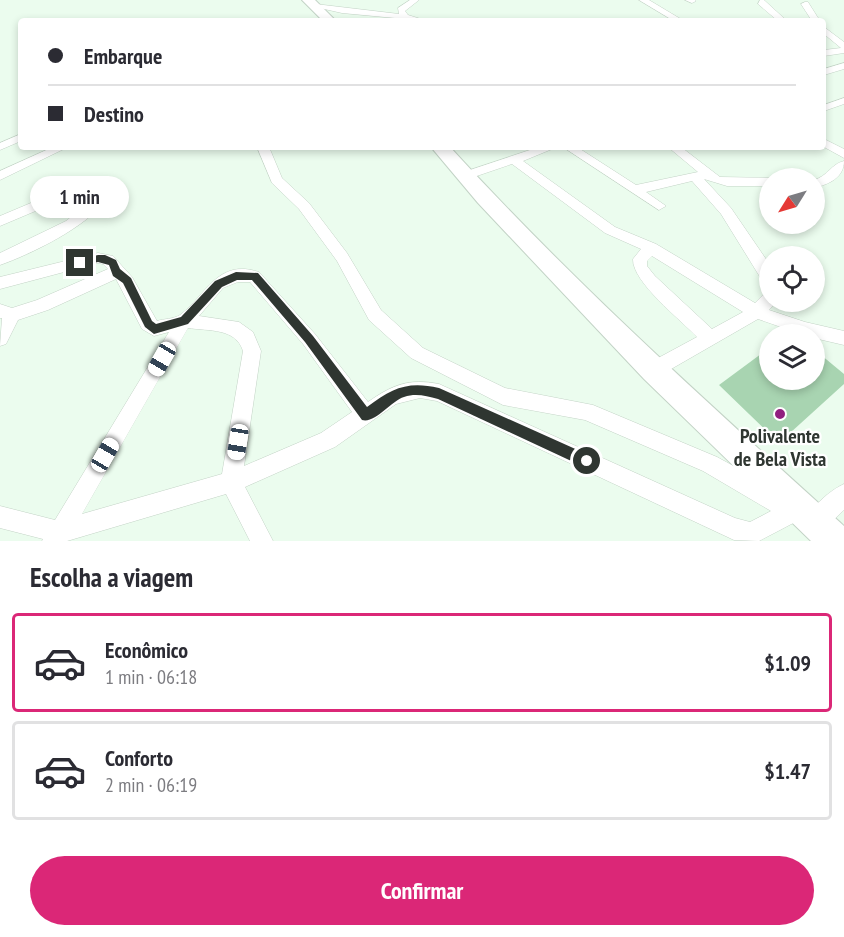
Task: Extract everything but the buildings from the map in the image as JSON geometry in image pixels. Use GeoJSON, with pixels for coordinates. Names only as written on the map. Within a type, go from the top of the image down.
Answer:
{"type":"FeatureCollection","features":[{"type":"Feature","properties":{"kind":"main road"},"geometry":{"type":"LineString","coordinates":[[312,2],[326,18]]}},
{"type":"Feature","properties":{"kind":"main road"},"geometry":{"type":"LineString","coordinates":[[443,150],[653,370],[810,520]]}},
{"type":"Feature","properties":{"kind":"street"},"geometry":{"type":"LineString","coordinates":[[405,16],[400,10],[415,0]]}},
{"type":"Feature","properties":{"kind":"street"},"geometry":{"type":"LineString","coordinates":[[643,0],[675,18]]}},
{"type":"Feature","properties":{"kind":"street"},"geometry":{"type":"LineString","coordinates":[[312,2],[346,12],[412,18]]}},
{"type":"Feature","properties":{"kind":"street"},"geometry":{"type":"LineString","coordinates":[[761,2],[780,18]]}},
{"type":"Feature","properties":{"kind":"street"},"geometry":{"type":"LineString","coordinates":[[805,4],[814,18]]}},
{"type":"Feature","properties":{"kind":"street"},"geometry":{"type":"LineString","coordinates":[[828,37],[844,45]]}},
{"type":"Feature","properties":{"kind":"street"},"geometry":{"type":"LineString","coordinates":[[826,53],[844,50]]}},
{"type":"Feature","properties":{"kind":"street"},"geometry":{"type":"LineString","coordinates":[[826,71],[844,66]]}},
{"type":"Feature","properties":{"kind":"street"},"geometry":{"type":"LineString","coordinates":[[826,107],[844,101]]}},
{"type":"Feature","properties":{"kind":"street"},"geometry":{"type":"LineString","coordinates":[[826,107],[844,111]]}},
{"type":"Feature","properties":{"kind":"street"},"geometry":{"type":"LineString","coordinates":[[0,147],[18,138]]}},
{"type":"Feature","properties":{"kind":"street"},"geometry":{"type":"LineString","coordinates":[[826,143],[844,154]]}},
{"type":"Feature","properties":{"kind":"street"},"geometry":{"type":"LineString","coordinates":[[0,176],[56,150]]}},
{"type":"Feature","properties":{"kind":"street"},"geometry":{"type":"LineString","coordinates":[[264,150],[276,180],[304,206],[342,257],[375,315],[417,353],[503,396],[597,415],[710,464],[810,520]]}},
{"type":"Feature","properties":{"kind":"street"},"geometry":{"type":"LineString","coordinates":[[465,176],[542,150]]}},
{"type":"Feature","properties":{"kind":"street"},"geometry":{"type":"LineString","coordinates":[[574,150],[658,206]]}},
{"type":"Feature","properties":{"kind":"street"},"geometry":{"type":"LineString","coordinates":[[677,150],[701,175],[759,261]]}},
{"type":"Feature","properties":{"kind":"street"},"geometry":{"type":"LineString","coordinates":[[514,160],[610,230],[651,248],[757,312],[805,329],[844,338]]}},
{"type":"Feature","properties":{"kind":"street"},"geometry":{"type":"LineString","coordinates":[[825,181],[839,166],[844,165]]}},
{"type":"Feature","properties":{"kind":"street"},"geometry":{"type":"LineString","coordinates":[[634,190],[701,175],[727,182],[759,182]]}},
{"type":"Feature","properties":{"kind":"street"},"geometry":{"type":"LineString","coordinates":[[0,221],[69,192],[89,190],[98,200],[96,207],[84,218],[0,260]]}},
{"type":"Feature","properties":{"kind":"street"},"geometry":{"type":"LineString","coordinates":[[651,248],[640,259],[640,267],[650,280],[710,338]]}},
{"type":"Feature","properties":{"kind":"street"},"geometry":{"type":"LineString","coordinates":[[0,283],[98,258],[105,258],[112,263],[117,273]]}},
{"type":"Feature","properties":{"kind":"street"},"geometry":{"type":"LineString","coordinates":[[0,339],[6,313],[42,305],[110,274],[117,273],[120,273],[127,281],[148,324],[154,329],[184,321],[233,327],[247,337],[252,351],[231,482],[262,541]]}},
{"type":"Feature","properties":{"kind":"street"},"geometry":{"type":"LineString","coordinates":[[57,537],[184,321],[218,284],[236,276],[254,276],[309,339],[366,415]]}},
{"type":"Feature","properties":{"kind":"street"},"geometry":{"type":"LineString","coordinates":[[653,370],[757,312]]}},
{"type":"Feature","properties":{"kind":"street"},"geometry":{"type":"LineString","coordinates":[[0,517],[57,537],[231,482],[328,440],[389,398],[403,392],[420,389],[439,393],[734,529],[751,533],[810,520],[844,495]]}},
{"type":"Feature","properties":{"kind":"green space","name":"Polivalente de Bela Vista"},"geometry":{"type":"Polygon","coordinates":[[[759,355],[759,390],[825,390],[825,358],[844,374],[844,384],[779,443],[719,385],[759,355]]]}},
{"type":"Feature","properties":{"kind":"place","name":"Polivalente de Bela Vista"},"geometry":{"type":"Point","coordinates":[780,414]}},
{"type":"Feature","properties":{"kind":"route"},"geometry":{"type":"LineString","coordinates":[[80,263],[105,258],[112,263],[117,273],[120,273],[127,281],[148,324],[154,329],[165,328],[184,321],[218,284],[236,276],[254,276],[309,339],[366,415],[389,398],[403,392],[420,389],[439,393],[587,461]]}}]}
